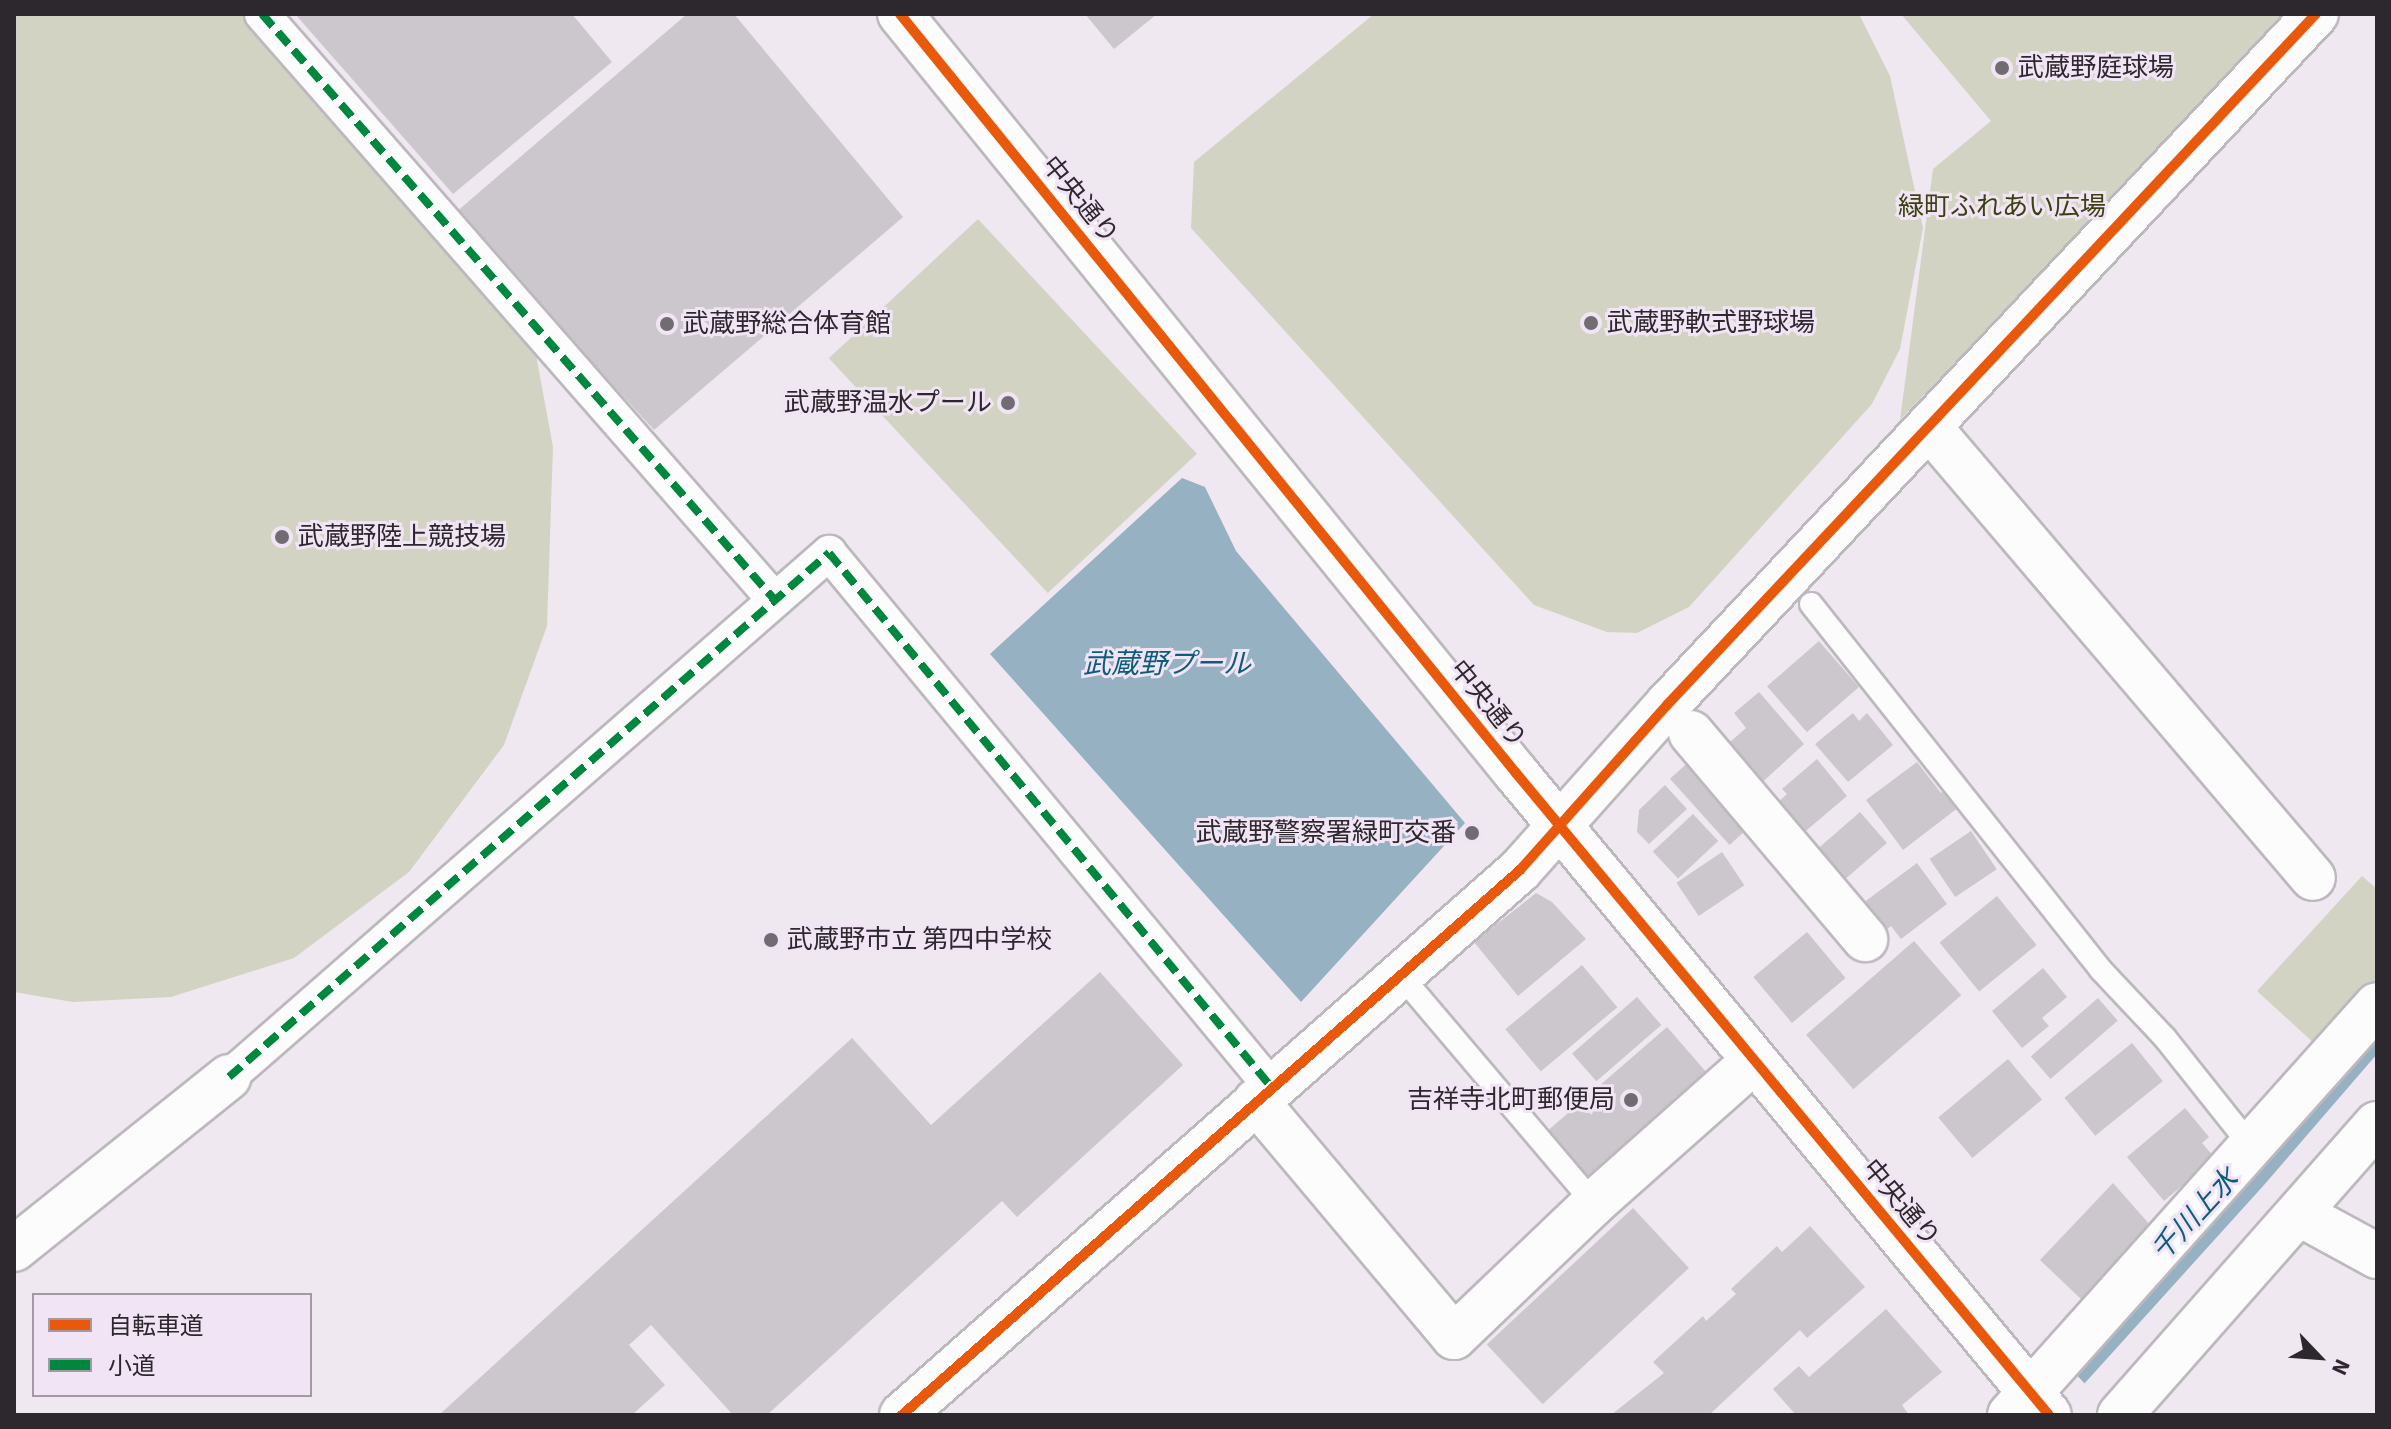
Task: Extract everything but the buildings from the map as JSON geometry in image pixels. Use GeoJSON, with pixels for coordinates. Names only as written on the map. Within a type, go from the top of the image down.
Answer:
{"type":"FeatureCollection","features":[{"type":"Feature","properties":{"kind":"street"},"geometry":{"type":"LineString","coordinates":[[262,14],[773,598]]}},
{"type":"Feature","properties":{"kind":"street","name":"中央通り"},"geometry":{"type":"LineString","coordinates":[[900,14],[2032,1406]]}},
{"type":"Feature","properties":{"kind":"street"},"geometry":{"type":"LineString","coordinates":[[902,1415],[1264,1094],[1402,977],[1560,826],[2316,14]]}},
{"type":"Feature","properties":{"kind":"street"},"geometry":{"type":"LineString","coordinates":[[1929,427],[2313,878]]}},
{"type":"Feature","properties":{"kind":"street"},"geometry":{"type":"LineString","coordinates":[[14,1249],[229,1077],[773,598],[829,553],[1264,1094],[1454,1337],[1594,1203],[1754,1061]]}},
{"type":"Feature","properties":{"kind":"street"},"geometry":{"type":"LineString","coordinates":[[1691,733],[1865,939]]}},
{"type":"Feature","properties":{"kind":"street"},"geometry":{"type":"LineString","coordinates":[[2032,1406],[2251,1146],[2377,1005]]}},
{"type":"Feature","properties":{"kind":"street"},"geometry":{"type":"LineString","coordinates":[[2120,1415],[2377,1124]]}},
{"type":"Feature","properties":{"kind":"street"},"geometry":{"type":"LineString","coordinates":[[2300,1214],[2377,1256]]}},
{"type":"Feature","properties":{"kind":"lane"},"geometry":{"type":"LineString","coordinates":[[1811,604],[2101,970],[2165,1038],[2251,1146]]}},
{"type":"Feature","properties":{"kind":"lane"},"geometry":{"type":"LineString","coordinates":[[1402,977],[1594,1203]]}},
{"type":"Feature","properties":{"kind":"green space","name":"武蔵野陸上競技場"},"geometry":{"type":"Polygon","coordinates":[[[14,14],[246,14],[534,344],[553,447],[547,626],[504,745],[409,872],[294,958],[171,997],[73,1002],[14,992],[14,14]]]}},
{"type":"Feature","properties":{"kind":"green space","name":"武蔵野軟式野球場"},"geometry":{"type":"Polygon","coordinates":[[[1374,14],[1859,14],[1890,76],[1923,228],[1900,349],[1872,404],[1689,607],[1637,633],[1607,632],[1534,605],[1191,228],[1194,162],[1374,14]]]}},
{"type":"Feature","properties":{"kind":"green space","name":"緑町ふれあい広場"},"geometry":{"type":"Polygon","coordinates":[[[1901,14],[2288,14],[1900,420],[1933,169],[1991,121],[1901,14]]]}},
{"type":"Feature","properties":{"kind":"green space","name":"武蔵野温水プール"},"geometry":{"type":"Polygon","coordinates":[[[978,219],[1197,454],[1048,593],[829,358],[978,219]]]}},
{"type":"Feature","properties":{"kind":"green space"},"geometry":{"type":"Polygon","coordinates":[[[2362,876],[2377,889],[2377,979],[2316,1045],[2257,991],[2362,876]]]}},
{"type":"Feature","properties":{"kind":"water","name":"武蔵野プール"},"geometry":{"type":"Polygon","coordinates":[[[1182,478],[1205,487],[1236,551],[1465,823],[1301,1002],[990,654],[1182,478]]]}},
{"type":"Feature","properties":{"kind":"water"},"geometry":{"type":"Polygon","coordinates":[[[2377,1033],[2377,1054],[2264,1185],[2056,1415],[2034,1415],[2377,1033]]]}},
{"type":"Feature","properties":{"kind":"pier"},"geometry":{"type":"Polygon","coordinates":[[[2071,1369],[2088,1387],[2061,1415],[2030,1415],[2071,1369]]]}},
{"type":"Feature","properties":{"kind":"marked path"},"geometry":{"type":"LineString","coordinates":[[262,14],[773,598]]}},
{"type":"Feature","properties":{"kind":"marked path"},"geometry":{"type":"LineString","coordinates":[[229,1077],[829,553],[1272,1088]]}},
{"type":"Feature","properties":{"kind":"cycle path"},"geometry":{"type":"LineString","coordinates":[[900,14],[1516,773],[2049,1415]]}},
{"type":"Feature","properties":{"kind":"cycle path"},"geometry":{"type":"LineString","coordinates":[[902,1415],[1520,870],[1667,705],[2316,14]]}},
{"type":"Feature","properties":{"kind":"place","name":"武蔵野庭球場"},"geometry":{"type":"Point","coordinates":[2002,68]}},
{"type":"Feature","properties":{"kind":"place","name":"武蔵野軟式野球場"},"geometry":{"type":"Point","coordinates":[1591,323]}},
{"type":"Feature","properties":{"kind":"place","name":"武蔵野総合体育館"},"geometry":{"type":"Point","coordinates":[667,324]}},
{"type":"Feature","properties":{"kind":"place","name":"武蔵野温水プール"},"geometry":{"type":"Point","coordinates":[1008,403]}},
{"type":"Feature","properties":{"kind":"place","name":"武蔵野陸上競技場"},"geometry":{"type":"Point","coordinates":[282,537]}},
{"type":"Feature","properties":{"kind":"place","name":"武蔵野警察署緑町交番"},"geometry":{"type":"Point","coordinates":[1472,833]}},
{"type":"Feature","properties":{"kind":"place","name":"武蔵野市立 第四中学校"},"geometry":{"type":"Point","coordinates":[771,940]}},
{"type":"Feature","properties":{"kind":"place","name":"吉祥寺北町郵便局"},"geometry":{"type":"Point","coordinates":[1631,1100]}},
{"type":"Feature","properties":{"kind":"water label","name":"千川上水"},"geometry":{"type":"Point","coordinates":[2195,1215]}}]}
